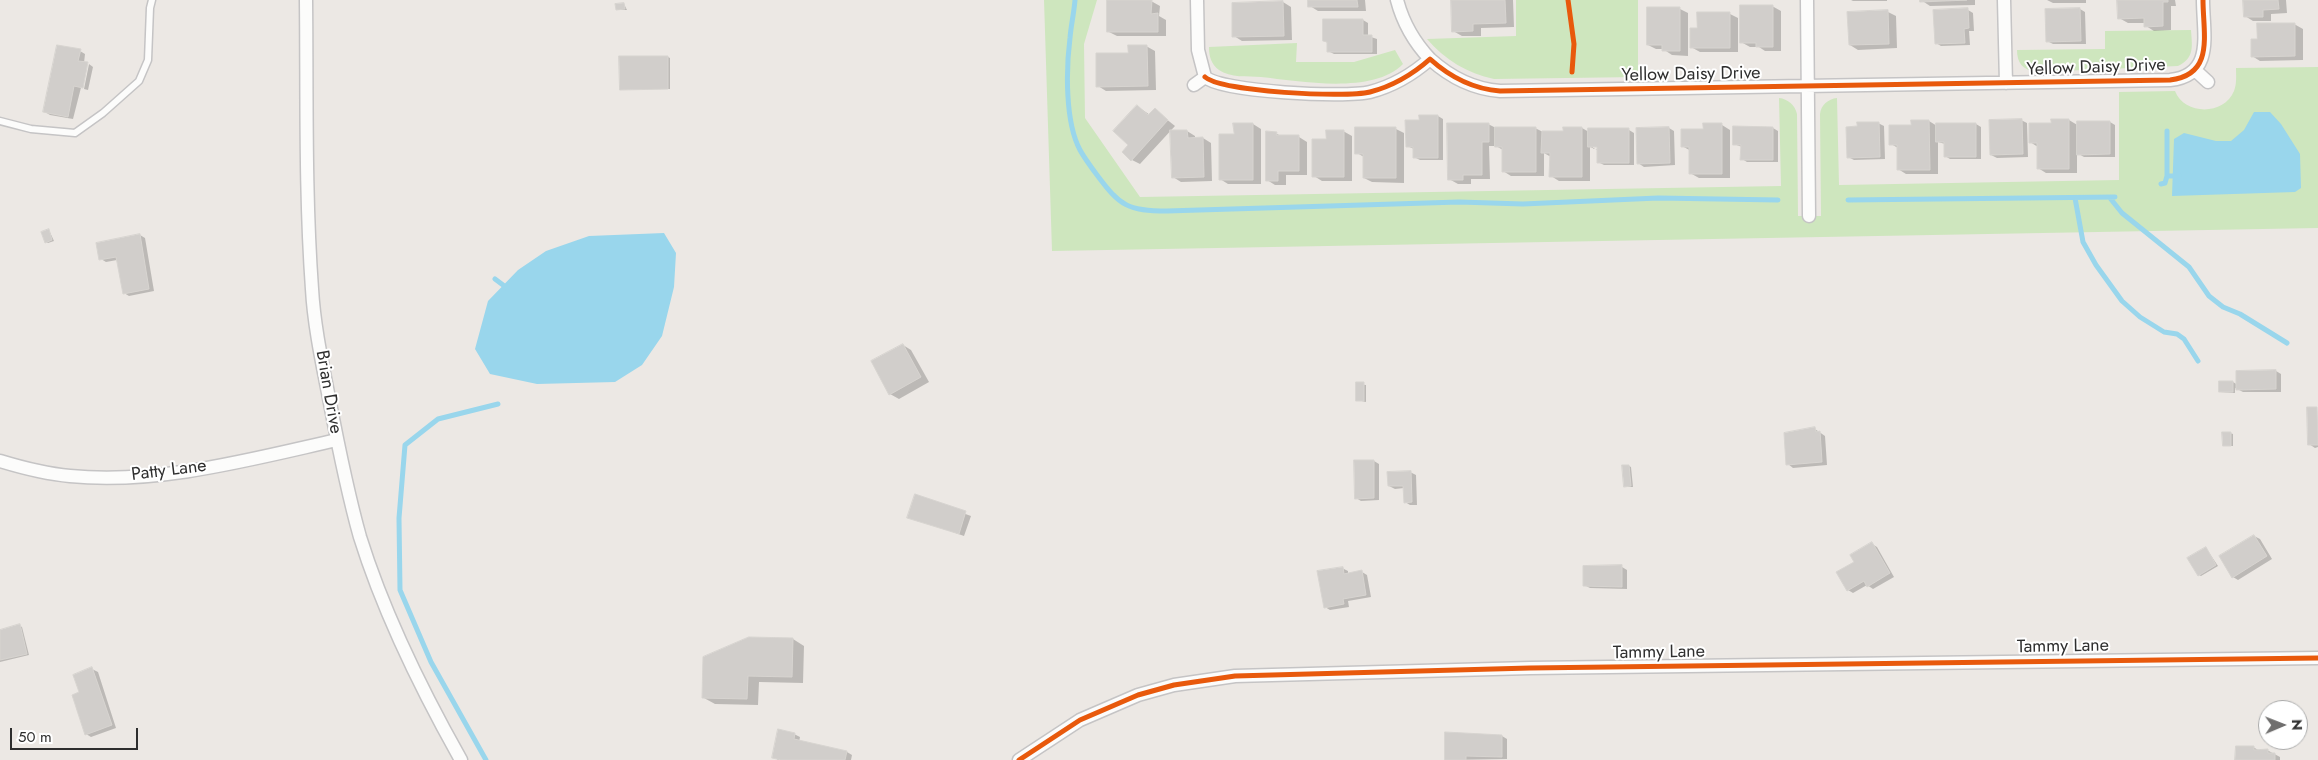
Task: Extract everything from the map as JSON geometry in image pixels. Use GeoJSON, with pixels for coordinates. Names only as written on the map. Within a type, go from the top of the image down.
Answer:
{"type":"FeatureCollection","features":[{"type":"Feature","properties":{"kind":"street","name":"Brian Drive"},"geometry":{"type":"LineString","coordinates":[[306,0],[308,207],[312,290],[321,354],[337,440],[360,537],[381,594],[427,697],[461,760]]}},
{"type":"Feature","properties":{"kind":"street"},"geometry":{"type":"LineString","coordinates":[[1197,0],[1198,50],[1205,77],[1209,81],[1225,86],[1307,93],[1354,94],[1370,92],[1401,81],[1430,59]]}},
{"type":"Feature","properties":{"kind":"street","name":"Yellow Daisy Drive"},"geometry":{"type":"LineString","coordinates":[[1397,0],[1408,30],[1430,59],[1445,71],[1465,82],[1500,91],[2170,80],[2184,78],[2196,70]]}},
{"type":"Feature","properties":{"kind":"street"},"geometry":{"type":"LineString","coordinates":[[1807,0],[1809,216]]}},
{"type":"Feature","properties":{"kind":"street"},"geometry":{"type":"LineString","coordinates":[[2004,0],[2006,84]]}},
{"type":"Feature","properties":{"kind":"street"},"geometry":{"type":"LineString","coordinates":[[2202,0],[2203,54],[2202,61],[2196,70],[2208,82]]}},
{"type":"Feature","properties":{"kind":"street"},"geometry":{"type":"LineString","coordinates":[[1194,85],[1205,77]]}},
{"type":"Feature","properties":{"kind":"street","name":"Patty Lane"},"geometry":{"type":"LineString","coordinates":[[0,460],[70,476],[128,477],[238,462],[337,440]]}},
{"type":"Feature","properties":{"kind":"street","name":"Tammy Lane"},"geometry":{"type":"LineString","coordinates":[[1018,760],[1080,720],[1138,695],[1174,685],[1235,676],[1530,668],[2318,658]]}},
{"type":"Feature","properties":{"kind":"lane"},"geometry":{"type":"LineString","coordinates":[[0,121],[31,129],[75,132],[103,113],[139,81],[148,60],[152,0]]}},
{"type":"Feature","properties":{"kind":"green space"},"geometry":{"type":"Polygon","coordinates":[[[1044,0],[1097,0],[1084,44],[1085,118],[1140,197],[1781,186],[1779,98],[1791,103],[1797,114],[1798,216],[1821,216],[1820,114],[1823,105],[1837,98],[1839,185],[2119,180],[2119,92],[2175,91],[2187,105],[2195,108],[2213,108],[2222,105],[2234,91],[2236,68],[2318,67],[2318,228],[1052,251],[1044,0]]]}},
{"type":"Feature","properties":{"kind":"green space"},"geometry":{"type":"Polygon","coordinates":[[[1516,0],[1638,0],[1638,77],[1494,79],[1457,65],[1427,39],[1516,36],[1516,0]]]}},
{"type":"Feature","properties":{"kind":"green space"},"geometry":{"type":"Polygon","coordinates":[[[2191,30],[2192,46],[2190,55],[2178,66],[2036,72],[2024,68],[2017,55],[2017,50],[2105,49],[2105,31],[2191,30]]]}},
{"type":"Feature","properties":{"kind":"green space"},"geometry":{"type":"Polygon","coordinates":[[[1297,43],[1296,62],[1354,62],[1395,50],[1403,64],[1390,74],[1374,80],[1355,83],[1315,83],[1223,73],[1214,65],[1209,50],[1209,47],[1297,43]]]}},
{"type":"Feature","properties":{"kind":"water"},"geometry":{"type":"Polygon","coordinates":[[[2254,112],[2270,112],[2281,124],[2300,154],[2301,188],[2295,192],[2172,196],[2174,139],[2184,133],[2216,141],[2231,141],[2244,130],[2254,112]]]}},
{"type":"Feature","properties":{"kind":"water"},"geometry":{"type":"Polygon","coordinates":[[[664,233],[676,253],[674,287],[662,336],[642,365],[615,382],[537,384],[490,374],[475,349],[488,301],[518,270],[546,251],[589,236],[664,233]]]}},
{"type":"Feature","properties":{"kind":"building"},"geometry":{"type":"Polygon","coordinates":[[[1107,0],[1152,0],[1151,14],[1158,13],[1158,32],[1107,32],[1107,0]]]}},
{"type":"Feature","properties":{"kind":"building"},"geometry":{"type":"Polygon","coordinates":[[[1308,0],[1357,0],[1358,7],[1308,7],[1308,0]]]}},
{"type":"Feature","properties":{"kind":"building"},"geometry":{"type":"Polygon","coordinates":[[[1451,0],[1505,0],[1506,23],[1473,24],[1473,31],[1452,32],[1451,0]]]}},
{"type":"Feature","properties":{"kind":"building"},"geometry":{"type":"Polygon","coordinates":[[[1920,0],[1967,0],[1920,2],[1920,0]]]}},
{"type":"Feature","properties":{"kind":"building"},"geometry":{"type":"Polygon","coordinates":[[[2117,0],[2168,0],[2168,2],[2163,2],[2163,26],[2144,27],[2144,18],[2118,19],[2117,0]]]}},
{"type":"Feature","properties":{"kind":"building"},"geometry":{"type":"Polygon","coordinates":[[[2243,0],[2278,0],[2279,9],[2263,10],[2263,17],[2244,17],[2243,0]]]}},
{"type":"Feature","properties":{"kind":"building"},"geometry":{"type":"Polygon","coordinates":[[[1283,1],[1284,36],[1232,37],[1232,3],[1283,1]]]}},
{"type":"Feature","properties":{"kind":"building"},"geometry":{"type":"Polygon","coordinates":[[[624,3],[625,9],[616,10],[615,4],[624,3]]]}},
{"type":"Feature","properties":{"kind":"building"},"geometry":{"type":"Polygon","coordinates":[[[1740,5],[1773,5],[1773,47],[1756,47],[1756,43],[1740,43],[1740,5]]]}},
{"type":"Feature","properties":{"kind":"building"},"geometry":{"type":"Polygon","coordinates":[[[1647,7],[1680,7],[1680,51],[1662,51],[1662,45],[1647,45],[1647,7]]]}},
{"type":"Feature","properties":{"kind":"building"},"geometry":{"type":"Polygon","coordinates":[[[1968,8],[1969,28],[1964,29],[1965,43],[1935,44],[1933,10],[1968,8]]]}},
{"type":"Feature","properties":{"kind":"building"},"geometry":{"type":"Polygon","coordinates":[[[2080,8],[2081,41],[2046,42],[2045,9],[2080,8]]]}},
{"type":"Feature","properties":{"kind":"building"},"geometry":{"type":"Polygon","coordinates":[[[1888,10],[1889,44],[1849,45],[1847,12],[1888,10]]]}},
{"type":"Feature","properties":{"kind":"building"},"geometry":{"type":"Polygon","coordinates":[[[1697,12],[1730,12],[1730,48],[1690,48],[1690,28],[1697,28],[1697,12]]]}},
{"type":"Feature","properties":{"kind":"building"},"geometry":{"type":"Polygon","coordinates":[[[1323,19],[1363,19],[1363,35],[1372,35],[1372,52],[1327,52],[1327,42],[1323,41],[1323,19]]]}},
{"type":"Feature","properties":{"kind":"building"},"geometry":{"type":"Polygon","coordinates":[[[2257,23],[2295,23],[2295,56],[2251,57],[2251,39],[2257,39],[2257,23]]]}},
{"type":"Feature","properties":{"kind":"building"},"geometry":{"type":"Polygon","coordinates":[[[57,45],[81,49],[78,61],[88,62],[83,88],[74,86],[68,117],[43,112],[57,45]]]}},
{"type":"Feature","properties":{"kind":"building"},"geometry":{"type":"Polygon","coordinates":[[[1128,45],[1147,45],[1148,86],[1096,87],[1096,53],[1128,53],[1128,45]]]}},
{"type":"Feature","properties":{"kind":"building"},"geometry":{"type":"Polygon","coordinates":[[[619,56],[668,56],[668,89],[620,90],[619,56]]]}},
{"type":"Feature","properties":{"kind":"building"},"geometry":{"type":"Polygon","coordinates":[[[1137,105],[1148,115],[1155,108],[1168,120],[1131,161],[1122,152],[1128,145],[1113,131],[1137,105]]]}},
{"type":"Feature","properties":{"kind":"building"},"geometry":{"type":"Polygon","coordinates":[[[1419,115],[1438,115],[1438,158],[1413,158],[1413,147],[1406,147],[1405,120],[1419,120],[1419,115]]]}},
{"type":"Feature","properties":{"kind":"building"},"geometry":{"type":"Polygon","coordinates":[[[2022,119],[2023,154],[1990,155],[1989,120],[2022,119]]]}},
{"type":"Feature","properties":{"kind":"building"},"geometry":{"type":"Polygon","coordinates":[[[2051,119],[2069,119],[2069,169],[2037,169],[2037,143],[2029,143],[2029,123],[2051,123],[2051,119]]]}},
{"type":"Feature","properties":{"kind":"building"},"geometry":{"type":"Polygon","coordinates":[[[1911,120],[1929,120],[1930,170],[1897,170],[1897,145],[1889,145],[1889,125],[1911,125],[1911,120]]]}},
{"type":"Feature","properties":{"kind":"building"},"geometry":{"type":"Polygon","coordinates":[[[2077,121],[2110,121],[2110,154],[2077,155],[2077,121]]]}},
{"type":"Feature","properties":{"kind":"building"},"geometry":{"type":"Polygon","coordinates":[[[1857,122],[1879,122],[1880,157],[1847,158],[1846,127],[1857,126],[1857,122]]]}},
{"type":"Feature","properties":{"kind":"building"},"geometry":{"type":"Polygon","coordinates":[[[1233,123],[1253,123],[1253,180],[1219,180],[1219,134],[1234,134],[1233,123]]]}},
{"type":"Feature","properties":{"kind":"building"},"geometry":{"type":"Polygon","coordinates":[[[1447,123],[1489,123],[1489,142],[1482,142],[1482,175],[1463,175],[1463,180],[1448,180],[1447,123]]]}},
{"type":"Feature","properties":{"kind":"building"},"geometry":{"type":"Polygon","coordinates":[[[1703,123],[1722,123],[1722,174],[1689,174],[1689,147],[1681,147],[1681,129],[1703,129],[1703,123]]]}},
{"type":"Feature","properties":{"kind":"building"},"geometry":{"type":"Polygon","coordinates":[[[1936,123],[1976,123],[1976,157],[1944,157],[1944,142],[1936,142],[1936,123]]]}},
{"type":"Feature","properties":{"kind":"building"},"geometry":{"type":"Polygon","coordinates":[[[1733,126],[1773,127],[1773,160],[1740,160],[1741,145],[1733,145],[1733,126]]]}},
{"type":"Feature","properties":{"kind":"building"},"geometry":{"type":"Polygon","coordinates":[[[1355,127],[1396,127],[1396,178],[1363,178],[1363,154],[1355,154],[1355,127]]]}},
{"type":"Feature","properties":{"kind":"building"},"geometry":{"type":"Polygon","coordinates":[[[1495,127],[1536,127],[1536,172],[1502,172],[1502,147],[1495,147],[1495,127]]]}},
{"type":"Feature","properties":{"kind":"building"},"geometry":{"type":"Polygon","coordinates":[[[1563,127],[1582,127],[1582,177],[1549,177],[1550,153],[1541,153],[1542,131],[1563,131],[1563,127]]]}},
{"type":"Feature","properties":{"kind":"building"},"geometry":{"type":"Polygon","coordinates":[[[1669,127],[1670,163],[1637,164],[1636,128],[1669,127]]]}},
{"type":"Feature","properties":{"kind":"building"},"geometry":{"type":"Polygon","coordinates":[[[1588,128],[1629,128],[1629,163],[1597,163],[1597,147],[1588,147],[1588,128]]]}},
{"type":"Feature","properties":{"kind":"building"},"geometry":{"type":"Polygon","coordinates":[[[1170,130],[1187,130],[1188,138],[1203,137],[1204,177],[1172,178],[1170,130]]]}},
{"type":"Feature","properties":{"kind":"building"},"geometry":{"type":"Polygon","coordinates":[[[1326,130],[1344,130],[1344,177],[1312,177],[1312,139],[1326,139],[1326,130]]]}},
{"type":"Feature","properties":{"kind":"building"},"geometry":{"type":"Polygon","coordinates":[[[1266,131],[1277,132],[1276,135],[1299,135],[1299,171],[1278,171],[1278,181],[1266,181],[1266,131]]]}},
{"type":"Feature","properties":{"kind":"building"},"geometry":{"type":"Polygon","coordinates":[[[49,229],[52,240],[45,243],[41,232],[49,229]]]}},
{"type":"Feature","properties":{"kind":"building"},"geometry":{"type":"Polygon","coordinates":[[[140,234],[149,289],[123,294],[116,257],[99,260],[96,243],[140,234]]]}},
{"type":"Feature","properties":{"kind":"building"},"geometry":{"type":"Polygon","coordinates":[[[903,344],[921,377],[889,395],[871,361],[903,344]]]}},
{"type":"Feature","properties":{"kind":"building"},"geometry":{"type":"Polygon","coordinates":[[[2276,370],[2276,389],[2236,390],[2236,371],[2276,370]]]}},
{"type":"Feature","properties":{"kind":"building"},"geometry":{"type":"Polygon","coordinates":[[[2219,381],[2233,381],[2233,392],[2219,392],[2219,381]]]}},
{"type":"Feature","properties":{"kind":"building"},"geometry":{"type":"Polygon","coordinates":[[[1356,382],[1364,382],[1364,401],[1356,401],[1356,382]]]}},
{"type":"Feature","properties":{"kind":"building"},"geometry":{"type":"Polygon","coordinates":[[[2307,407],[2317,407],[2318,445],[2308,445],[2307,407]]]}},
{"type":"Feature","properties":{"kind":"building"},"geometry":{"type":"Polygon","coordinates":[[[1815,427],[1816,432],[1820,431],[1822,462],[1786,465],[1784,433],[1815,427]]]}},
{"type":"Feature","properties":{"kind":"building"},"geometry":{"type":"Polygon","coordinates":[[[2222,432],[2231,432],[2231,446],[2223,446],[2222,432]]]}},
{"type":"Feature","properties":{"kind":"building"},"geometry":{"type":"Polygon","coordinates":[[[1354,460],[1374,460],[1374,498],[1355,499],[1354,460]]]}},
{"type":"Feature","properties":{"kind":"building"},"geometry":{"type":"Polygon","coordinates":[[[1622,465],[1629,465],[1631,486],[1624,487],[1622,465]]]}},
{"type":"Feature","properties":{"kind":"building"},"geometry":{"type":"Polygon","coordinates":[[[1411,471],[1412,502],[1404,503],[1403,486],[1388,486],[1387,472],[1411,471]]]}},
{"type":"Feature","properties":{"kind":"building"},"geometry":{"type":"Polygon","coordinates":[[[915,494],[966,511],[959,534],[907,518],[915,494]]]}},
{"type":"Feature","properties":{"kind":"building"},"geometry":{"type":"Polygon","coordinates":[[[2254,535],[2267,556],[2232,578],[2219,556],[2254,535]]]}},
{"type":"Feature","properties":{"kind":"building"},"geometry":{"type":"Polygon","coordinates":[[[1872,542],[1890,573],[1867,587],[1864,581],[1847,591],[1836,572],[1854,562],[1850,555],[1872,542]]]}},
{"type":"Feature","properties":{"kind":"building"},"geometry":{"type":"Polygon","coordinates":[[[2206,547],[2216,565],[2198,576],[2187,558],[2206,547]]]}},
{"type":"Feature","properties":{"kind":"building"},"geometry":{"type":"Polygon","coordinates":[[[1622,565],[1622,587],[1583,586],[1583,566],[1622,565]]]}},
{"type":"Feature","properties":{"kind":"building"},"geometry":{"type":"Polygon","coordinates":[[[1343,567],[1344,574],[1362,570],[1366,595],[1343,599],[1344,604],[1324,608],[1317,571],[1343,567]]]}},
{"type":"Feature","properties":{"kind":"building"},"geometry":{"type":"Polygon","coordinates":[[[20,624],[27,654],[0,660],[0,630],[20,624]]]}},
{"type":"Feature","properties":{"kind":"building"},"geometry":{"type":"Polygon","coordinates":[[[749,637],[793,638],[792,677],[748,676],[747,699],[702,698],[703,657],[749,637]]]}},
{"type":"Feature","properties":{"kind":"building"},"geometry":{"type":"Polygon","coordinates":[[[92,667],[112,725],[85,735],[72,695],[79,692],[73,675],[92,667]]]}},
{"type":"Feature","properties":{"kind":"building"},"geometry":{"type":"Polygon","coordinates":[[[778,729],[795,733],[794,739],[847,751],[845,760],[782,760],[772,758],[778,729]]]}},
{"type":"Feature","properties":{"kind":"building"},"geometry":{"type":"Polygon","coordinates":[[[1445,732],[1502,735],[1502,757],[1466,756],[1466,760],[1445,760],[1445,732]]]}},
{"type":"Feature","properties":{"kind":"building"},"geometry":{"type":"Polygon","coordinates":[[[2236,746],[2254,746],[2254,750],[2268,750],[2268,753],[2275,753],[2275,760],[2235,760],[2236,746]]]}},
{"type":"Feature","properties":{"kind":"waterway"},"geometry":{"type":"LineString","coordinates":[[1075,0],[1070,33],[1067,80],[1069,110],[1075,138],[1084,157],[1112,194],[1126,205],[1134,208],[1167,211],[1459,202],[1523,204],[1658,198],[1778,200]]}},
{"type":"Feature","properties":{"kind":"waterway"},"geometry":{"type":"LineString","coordinates":[[2167,131],[2167,176],[2179,176]]}},
{"type":"Feature","properties":{"kind":"waterway"},"geometry":{"type":"LineString","coordinates":[[2161,184],[2165,183],[2167,176]]}},
{"type":"Feature","properties":{"kind":"waterway"},"geometry":{"type":"LineString","coordinates":[[1848,200],[2115,197]]}},
{"type":"Feature","properties":{"kind":"waterway"},"geometry":{"type":"LineString","coordinates":[[2075,198],[2083,242],[2096,265],[2122,301],[2140,317],[2164,332],[2177,334],[2184,339],[2198,361]]}},
{"type":"Feature","properties":{"kind":"waterway"},"geometry":{"type":"LineString","coordinates":[[2110,198],[2122,213],[2189,267],[2209,296],[2223,307],[2240,314],[2287,343]]}},
{"type":"Feature","properties":{"kind":"waterway"},"geometry":{"type":"LineString","coordinates":[[495,279],[507,288]]}},
{"type":"Feature","properties":{"kind":"waterway"},"geometry":{"type":"LineString","coordinates":[[486,760],[431,662],[400,590],[399,518],[405,445],[438,419],[498,404]]}},
{"type":"Feature","properties":{"kind":"cycle path"},"geometry":{"type":"LineString","coordinates":[[1568,0],[1574,44],[1572,72]]}},
{"type":"Feature","properties":{"kind":"cycle path"},"geometry":{"type":"LineString","coordinates":[[1205,77],[1234,87],[1258,90],[1311,94],[1356,94],[1378,90],[1394,83],[1409,75],[1430,59],[1462,81],[1480,88],[1500,91],[2170,80],[2184,77],[2194,70],[2200,61],[2204,39],[2203,0]]}},
{"type":"Feature","properties":{"kind":"cycle path"},"geometry":{"type":"LineString","coordinates":[[1019,760],[1080,720],[1138,695],[1174,685],[1235,676],[1530,668],[2318,658]]}}]}
